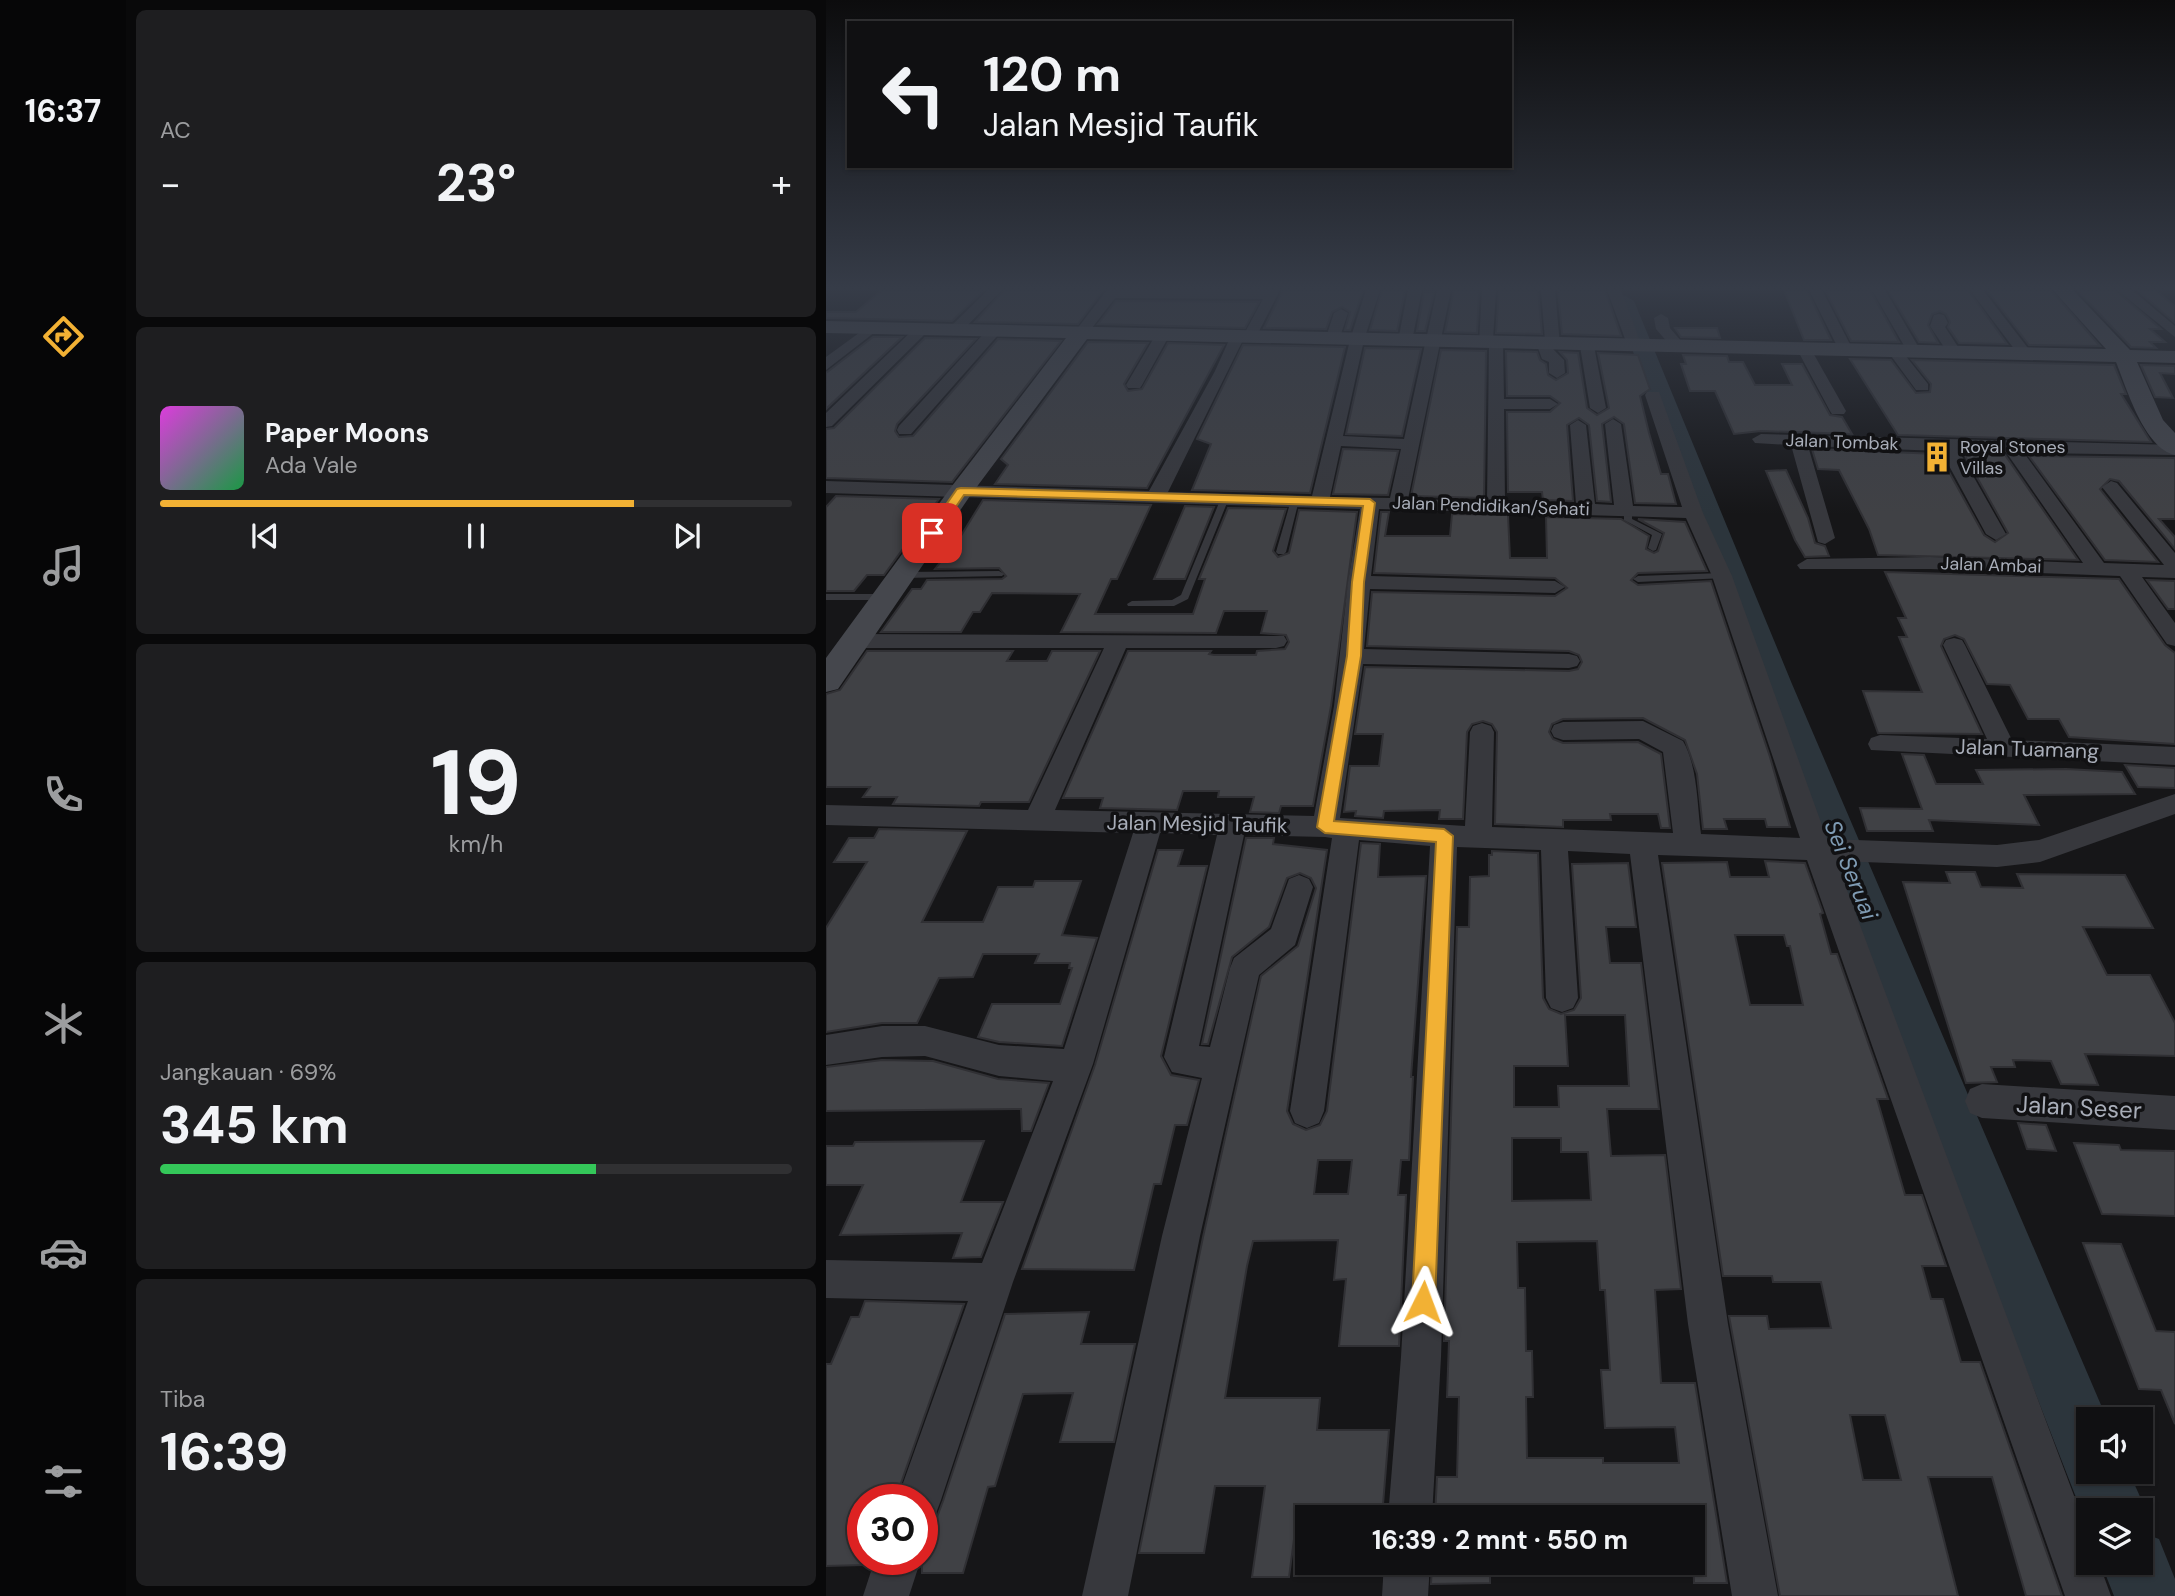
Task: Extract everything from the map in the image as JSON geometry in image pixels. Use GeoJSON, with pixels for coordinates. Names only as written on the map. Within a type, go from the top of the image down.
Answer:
{"type":"FeatureCollection","features":[{"type":"Feature","properties":{"kind":"street"},"geometry":{"type":"LineString","coordinates":[[826,422],[885,364]]}},
{"type":"Feature","properties":{"kind":"street"},"geometry":{"type":"LineString","coordinates":[[905,430],[964,364]]}},
{"type":"Feature","properties":{"kind":"street"},"geometry":{"type":"LineString","coordinates":[[826,681],[961,491],[1057,364]]}},
{"type":"Feature","properties":{"kind":"street"},"geometry":{"type":"LineString","coordinates":[[1134,384],[1145,364]]}},
{"type":"Feature","properties":{"kind":"street"},"geometry":{"type":"LineString","coordinates":[[1156,496],[1227,364]]}},
{"type":"Feature","properties":{"kind":"street"},"geometry":{"type":"LineString","coordinates":[[1320,500],[1351,364]]}},
{"type":"Feature","properties":{"kind":"street"},"geometry":{"type":"LineString","coordinates":[[1398,504],[1429,364]]}},
{"type":"Feature","properties":{"kind":"street"},"geometry":{"type":"LineString","coordinates":[[1493,364],[1497,404],[1496,505]]}},
{"type":"Feature","properties":{"kind":"street"},"geometry":{"type":"LineString","coordinates":[[1556,364],[1557,373]]}},
{"type":"Feature","properties":{"kind":"street"},"geometry":{"type":"LineString","coordinates":[[1590,364],[1598,408]]}},
{"type":"Feature","properties":{"kind":"street"},"geometry":{"type":"LineString","coordinates":[[1812,364],[1838,411]]}},
{"type":"Feature","properties":{"kind":"street"},"geometry":{"type":"LineString","coordinates":[[1911,364],[1922,387]]}},
{"type":"Feature","properties":{"kind":"street"},"geometry":{"type":"LineString","coordinates":[[2128,364],[2152,422],[2175,449]]}},
{"type":"Feature","properties":{"kind":"street"},"geometry":{"type":"LineString","coordinates":[[1653,395],[1693,513],[1722,576],[1825,849],[2088,1596]]}},
{"type":"Feature","properties":{"kind":"street"},"geometry":{"type":"LineString","coordinates":[[1497,404],[1550,404]]}},
{"type":"Feature","properties":{"kind":"street"},"geometry":{"type":"LineString","coordinates":[[1613,424],[1626,511]]}},
{"type":"Feature","properties":{"kind":"street"},"geometry":{"type":"LineString","coordinates":[[1578,425],[1586,509]]}},
{"type":"Feature","properties":{"kind":"street","name":"Jalan Tombak"},"geometry":{"type":"LineString","coordinates":[[1761,439],[1947,446],[2175,449]]}},
{"type":"Feature","properties":{"kind":"street"},"geometry":{"type":"LineString","coordinates":[[1798,440],[1825,538]]}},
{"type":"Feature","properties":{"kind":"street"},"geometry":{"type":"LineString","coordinates":[[1334,441],[1411,444]]}},
{"type":"Feature","properties":{"kind":"street"},"geometry":{"type":"LineString","coordinates":[[1947,446],[1996,534]]}},
{"type":"Feature","properties":{"kind":"street"},"geometry":{"type":"LineString","coordinates":[[2011,447],[2099,570]]}},
{"type":"Feature","properties":{"kind":"street"},"geometry":{"type":"LineString","coordinates":[[2111,486],[2175,566]]}},
{"type":"Feature","properties":{"kind":"street"},"geometry":{"type":"LineString","coordinates":[[826,502],[832,488]]}},
{"type":"Feature","properties":{"kind":"street","name":"Jalan Pendidikan/Sehati"},"geometry":{"type":"LineString","coordinates":[[832,488],[1496,505],[1693,513]]}},
{"type":"Feature","properties":{"kind":"street"},"geometry":{"type":"LineString","coordinates":[[1307,1111],[1354,656],[1358,582],[1370,503]]}},
{"type":"Feature","properties":{"kind":"street","name":"Jalan Ambai"},"geometry":{"type":"LineString","coordinates":[[1807,565],[1930,563],[2175,572]]}},
{"type":"Feature","properties":{"kind":"street"},"geometry":{"type":"LineString","coordinates":[[2127,570],[2175,639]]}},
{"type":"Feature","properties":{"kind":"street"},"geometry":{"type":"LineString","coordinates":[[1358,582],[1555,587]]}},
{"type":"Feature","properties":{"kind":"street"},"geometry":{"type":"LineString","coordinates":[[854,641],[1276,641]]}},
{"type":"Feature","properties":{"kind":"street"},"geometry":{"type":"LineString","coordinates":[[1037,820],[1118,641]]}},
{"type":"Feature","properties":{"kind":"street"},"geometry":{"type":"LineString","coordinates":[[1954,645],[2003,748]]}},
{"type":"Feature","properties":{"kind":"street"},"geometry":{"type":"LineString","coordinates":[[1354,656],[1569,661]]}},
{"type":"Feature","properties":{"kind":"street"},"geometry":{"type":"LineString","coordinates":[[1563,731],[1643,730],[1661,737],[1674,747],[1681,769],[1688,844]]}},
{"type":"Feature","properties":{"kind":"street"},"geometry":{"type":"LineString","coordinates":[[1411,1505],[1461,836],[1482,732]]}},
{"type":"Feature","properties":{"kind":"street","name":"Jalan Tuamang"},"geometry":{"type":"LineString","coordinates":[[1880,744],[2175,756]]}},
{"type":"Feature","properties":{"kind":"street","name":"Jalan Mesjid Taufik"},"geometry":{"type":"LineString","coordinates":[[826,815],[1336,827],[1461,836],[1997,856],[2040,851],[2175,804]]}},
{"type":"Feature","properties":{"kind":"street"},"geometry":{"type":"LineString","coordinates":[[925,1484],[994,1282],[1076,1064],[1150,823]]}},
{"type":"Feature","properties":{"kind":"street"},"geometry":{"type":"LineString","coordinates":[[1222,1063],[1184,1061],[1180,1057],[1233,825]]}},
{"type":"Feature","properties":{"kind":"street"},"geometry":{"type":"LineString","coordinates":[[1554,839],[1562,998]]}},
{"type":"Feature","properties":{"kind":"street"},"geometry":{"type":"LineString","coordinates":[[1642,842],[1708,1324],[1755,1596]]}},
{"type":"Feature","properties":{"kind":"street"},"geometry":{"type":"LineString","coordinates":[[1105,1596],[1181,1236],[1245,968],[1284,936],[1298,887]]}},
{"type":"Feature","properties":{"kind":"street"},"geometry":{"type":"LineString","coordinates":[[826,1050],[873,1042],[920,1040],[942,1043],[972,1055],[1032,1064],[1076,1064]]}},
{"type":"Feature","properties":{"kind":"street","name":"Jalan Seser"},"geometry":{"type":"LineString","coordinates":[[1982,1101],[2175,1113]]}},
{"type":"Feature","properties":{"kind":"street"},"geometry":{"type":"LineString","coordinates":[[826,1279],[994,1282]]}},
{"type":"Feature","properties":{"kind":"street"},"geometry":{"type":"LineString","coordinates":[[886,1596],[893,1575]]}},
{"type":"Feature","properties":{"kind":"street"},"geometry":{"type":"LineString","coordinates":[[1405,1596],[1407,1575]]}},
{"type":"Feature","properties":{"kind":"lane"},"geometry":{"type":"LineString","coordinates":[[1132,604],[1174,603],[1185,597],[1225,498]]}},
{"type":"Feature","properties":{"kind":"lane"},"geometry":{"type":"LineString","coordinates":[[1281,552],[1295,500]]}},
{"type":"Feature","properties":{"kind":"lane"},"geometry":{"type":"LineString","coordinates":[[1626,511],[1628,520],[1657,534],[1653,548]]}},
{"type":"Feature","properties":{"kind":"lane"},"geometry":{"type":"LineString","coordinates":[[826,597],[999,573]]}},
{"type":"Feature","properties":{"kind":"lane"},"geometry":{"type":"LineString","coordinates":[[1638,579],[1722,576]]}},
{"type":"Feature","properties":{"kind":"building"},"geometry":{"type":"Polygon","coordinates":[[[837,364],[873,364],[826,409],[826,373],[837,364]]]}},
{"type":"Feature","properties":{"kind":"building"},"geometry":{"type":"Polygon","coordinates":[[[898,364],[952,364],[897,424],[895,431],[899,437],[913,436],[976,364],[1043,364],[952,482],[826,478],[826,429],[834,428],[898,364]]]}},
{"type":"Feature","properties":{"kind":"building"},"geometry":{"type":"Polygon","coordinates":[[[1071,364],[1135,364],[1124,384],[1128,391],[1142,389],[1156,364],[1214,364],[1147,488],[995,484],[1008,465],[1001,459],[1071,364]]]}},
{"type":"Feature","properties":{"kind":"building"},"geometry":{"type":"Polygon","coordinates":[[[1233,364],[1341,364],[1310,493],[1192,490],[1211,444],[1197,439],[1233,364]]]}},
{"type":"Feature","properties":{"kind":"building"},"geometry":{"type":"Polygon","coordinates":[[[1361,364],[1418,364],[1402,436],[1346,434],[1361,364]]]}},
{"type":"Feature","properties":{"kind":"building"},"geometry":{"type":"Polygon","coordinates":[[[1438,364],[1486,364],[1484,498],[1411,496],[1438,364]]]}},
{"type":"Feature","properties":{"kind":"building"},"geometry":{"type":"Polygon","coordinates":[[[1506,364],[1546,364],[1548,375],[1556,380],[1568,373],[1567,364],[1580,364],[1587,408],[1597,415],[1609,408],[1600,364],[1641,364],[1650,389],[1640,396],[1649,433],[1661,474],[1668,474],[1676,504],[1635,503],[1624,424],[1614,417],[1602,424],[1611,502],[1597,501],[1589,425],[1579,418],[1567,425],[1573,501],[1543,500],[1542,492],[1508,492],[1507,412],[1550,412],[1560,403],[1550,396],[1507,396],[1506,364]]]}},
{"type":"Feature","properties":{"kind":"building"},"geometry":{"type":"Polygon","coordinates":[[[1681,364],[1744,364],[1755,385],[1792,385],[1782,364],[1802,364],[1830,415],[1842,417],[1852,434],[1761,431],[1734,434],[1715,391],[1690,391],[1681,364]]]}},
{"type":"Feature","properties":{"kind":"building"},"geometry":{"type":"Polygon","coordinates":[[[1853,364],[1894,364],[1916,393],[1930,392],[1931,384],[1916,364],[2114,365],[2126,394],[2121,394],[2151,442],[1898,435],[1853,364]]]}},
{"type":"Feature","properties":{"kind":"building"},"geometry":{"type":"Polygon","coordinates":[[[2141,365],[2175,366],[2175,374],[2160,373],[2173,398],[2155,397],[2141,365]]]}},
{"type":"Feature","properties":{"kind":"building"},"geometry":{"type":"Polygon","coordinates":[[[1343,449],[1398,451],[1388,495],[1333,494],[1343,449]]]}},
{"type":"Feature","properties":{"kind":"building"},"geometry":{"type":"Polygon","coordinates":[[[1812,449],[1939,454],[1984,535],[1995,542],[2008,533],[1964,454],[2005,455],[2078,560],[1878,555],[1869,529],[1839,470],[1818,469],[1812,449]]]}},
{"type":"Feature","properties":{"kind":"building"},"geometry":{"type":"Polygon","coordinates":[[[2029,456],[2175,458],[2175,519],[2159,519],[2175,537],[2175,549],[2119,481],[2110,479],[2100,489],[2158,562],[2105,560],[2029,456]]]}},
{"type":"Feature","properties":{"kind":"building"},"geometry":{"type":"Polygon","coordinates":[[[1786,470],[1808,518],[1815,543],[1825,546],[1829,556],[1805,557],[1795,540],[1766,471],[1786,470]]]}},
{"type":"Feature","properties":{"kind":"building"},"geometry":{"type":"Polygon","coordinates":[[[836,496],[939,499],[884,575],[867,575],[854,591],[826,591],[826,507],[836,496]]]}},
{"type":"Feature","properties":{"kind":"building"},"geometry":{"type":"Polygon","coordinates":[[[983,500],[1151,505],[1117,579],[1111,579],[1095,614],[1193,614],[1205,579],[1199,579],[1228,508],[1286,509],[1273,551],[1278,557],[1289,553],[1299,510],[1357,512],[1331,706],[1313,806],[1281,806],[1279,813],[1250,812],[1254,797],[1218,797],[1219,791],[1183,791],[1177,810],[1100,808],[1103,798],[1063,798],[1128,651],[1211,651],[1209,654],[1214,655],[1256,655],[1257,651],[1285,649],[1289,642],[1286,635],[1261,633],[1267,611],[1224,611],[1216,633],[1061,632],[1080,594],[992,593],[980,612],[973,612],[961,632],[881,632],[912,589],[921,589],[927,580],[1002,579],[1006,576],[999,568],[935,569],[942,560],[946,560],[983,500]]]}},
{"type":"Feature","properties":{"kind":"building"},"geometry":{"type":"Polygon","coordinates":[[[1185,506],[1214,507],[1185,579],[1154,579],[1185,506]]]}},
{"type":"Feature","properties":{"kind":"building"},"geometry":{"type":"Polygon","coordinates":[[[1381,512],[1389,512],[1385,536],[1450,536],[1452,514],[1508,515],[1510,558],[1547,558],[1546,517],[1621,519],[1649,536],[1646,549],[1654,553],[1658,551],[1664,533],[1638,519],[1685,522],[1707,571],[1638,573],[1631,580],[1638,585],[1711,581],[1770,757],[1790,827],[1767,827],[1765,819],[1724,819],[1727,829],[1703,829],[1697,774],[1685,740],[1643,718],[1563,719],[1552,724],[1549,732],[1553,739],[1563,743],[1638,742],[1661,754],[1670,828],[1661,828],[1658,814],[1610,814],[1611,820],[1563,820],[1563,827],[1495,824],[1497,732],[1492,724],[1483,721],[1472,724],[1467,732],[1463,819],[1439,819],[1440,810],[1384,811],[1383,818],[1355,816],[1356,811],[1344,812],[1350,766],[1379,766],[1383,734],[1355,734],[1365,667],[1569,671],[1578,669],[1582,662],[1579,655],[1569,651],[1367,646],[1372,592],[1555,596],[1567,588],[1555,578],[1374,573],[1381,512]]]}},
{"type":"Feature","properties":{"kind":"building"},"geometry":{"type":"Polygon","coordinates":[[[1885,572],[2119,579],[2165,645],[2175,653],[2175,744],[2069,737],[2059,719],[2028,719],[2010,685],[1987,684],[1964,639],[1955,635],[1944,639],[1941,646],[1982,734],[1878,733],[1863,691],[1922,692],[1899,637],[1907,637],[1898,618],[1906,618],[1885,572]]]}},
{"type":"Feature","properties":{"kind":"building"},"geometry":{"type":"Polygon","coordinates":[[[2147,580],[2175,581],[2175,609],[2168,609],[2147,580]]]}},
{"type":"Feature","properties":{"kind":"building"},"geometry":{"type":"Polygon","coordinates":[[[867,651],[1013,651],[1007,661],[1047,661],[1052,651],[1100,651],[1029,802],[981,802],[979,806],[893,804],[897,797],[863,797],[870,787],[826,787],[826,694],[840,690],[867,651]]]}},
{"type":"Feature","properties":{"kind":"building"},"geometry":{"type":"Polygon","coordinates":[[[1902,754],[1924,755],[1936,784],[1983,784],[1976,770],[2066,769],[2122,772],[2135,794],[2024,795],[2039,825],[1929,820],[1933,831],[1867,831],[1860,808],[1922,809],[1902,754]]]}},
{"type":"Feature","properties":{"kind":"building"},"geometry":{"type":"Polygon","coordinates":[[[2125,765],[2175,768],[2175,788],[2138,787],[2125,765]]]}},
{"type":"Feature","properties":{"kind":"building"},"geometry":{"type":"Polygon","coordinates":[[[879,829],[967,831],[922,922],[983,922],[998,887],[1033,887],[1035,881],[1081,881],[1062,935],[1097,938],[1062,1046],[999,1042],[978,1037],[992,1004],[1060,1004],[1072,968],[1069,968],[1070,963],[1035,963],[1039,954],[983,954],[973,977],[939,978],[917,1023],[882,1023],[826,1032],[826,928],[867,862],[834,862],[849,838],[874,838],[879,829]]]}},
{"type":"Feature","properties":{"kind":"building"},"geometry":{"type":"Polygon","coordinates":[[[1246,838],[1274,838],[1273,844],[1327,850],[1287,1111],[1293,1124],[1306,1130],[1320,1125],[1327,1111],[1361,843],[1380,844],[1378,877],[1426,876],[1411,1077],[1409,1160],[1401,1160],[1398,1195],[1406,1195],[1399,1346],[1339,1346],[1346,1279],[1334,1280],[1338,1240],[1253,1241],[1247,1266],[1225,1398],[1320,1398],[1317,1430],[1389,1430],[1383,1505],[1295,1505],[1295,1532],[1289,1577],[1252,1577],[1265,1486],[1215,1486],[1204,1553],[1139,1553],[1203,1237],[1261,976],[1298,946],[1316,888],[1311,878],[1300,873],[1287,878],[1269,927],[1232,957],[1208,1044],[1202,1044],[1246,838]],[[1318,1160],[1314,1194],[1348,1194],[1352,1160],[1318,1160]]]}},
{"type":"Feature","properties":{"kind":"building"},"geometry":{"type":"Polygon","coordinates":[[[1158,850],[1183,850],[1178,866],[1207,866],[1161,1056],[1171,1075],[1199,1080],[1187,1125],[1175,1125],[1161,1184],[1154,1184],[1134,1270],[1022,1269],[1095,1065],[1158,850]]]}},
{"type":"Feature","properties":{"kind":"building"},"geometry":{"type":"Polygon","coordinates":[[[1492,851],[1538,853],[1543,998],[1549,1009],[1561,1014],[1574,1010],[1581,998],[1572,864],[1628,863],[1636,927],[1606,927],[1610,963],[1641,963],[1659,1109],[1607,1109],[1611,1156],[1665,1155],[1681,1289],[1655,1290],[1661,1383],[1695,1383],[1727,1583],[1694,1583],[1694,1575],[1705,1575],[1705,1505],[1436,1505],[1437,1477],[1457,1477],[1459,1397],[1447,1397],[1449,1341],[1444,1341],[1457,927],[1469,927],[1470,877],[1489,876],[1489,855],[1492,855],[1492,851]],[[1565,1015],[1568,1066],[1514,1066],[1514,1107],[1559,1107],[1558,1086],[1629,1086],[1625,1015],[1565,1015]],[[1512,1138],[1512,1201],[1591,1200],[1588,1152],[1561,1152],[1561,1138],[1512,1138]],[[1597,1241],[1517,1242],[1518,1288],[1525,1288],[1526,1351],[1532,1351],[1533,1397],[1526,1397],[1527,1458],[1603,1458],[1603,1463],[1679,1463],[1675,1427],[1605,1428],[1601,1370],[1610,1370],[1605,1290],[1600,1290],[1597,1241]]]}},
{"type":"Feature","properties":{"kind":"building"},"geometry":{"type":"Polygon","coordinates":[[[1765,861],[1805,863],[1823,913],[1820,914],[1831,954],[1837,954],[1888,1099],[1877,1099],[1905,1195],[1922,1195],[1946,1266],[1922,1266],[1931,1299],[1943,1299],[1961,1362],[1980,1362],[2062,1596],[2026,1596],[1992,1477],[1928,1477],[1958,1596],[1780,1596],[1729,1316],[1767,1316],[1769,1329],[1831,1328],[1821,1282],[1773,1282],[1772,1276],[1723,1276],[1662,863],[1727,862],[1730,877],[1769,877],[1765,861]],[[1735,935],[1750,1005],[1803,1005],[1790,946],[1787,946],[1784,935],[1735,935]],[[1850,1415],[1863,1480],[1901,1480],[1885,1415],[1850,1415]]]}},
{"type":"Feature","properties":{"kind":"building"},"geometry":{"type":"Polygon","coordinates":[[[1946,872],[1975,872],[1981,887],[2023,888],[2017,874],[2125,875],[2153,928],[2083,927],[2107,975],[2150,975],[2175,1023],[2175,1056],[2085,1054],[2098,1085],[2061,1084],[2051,1061],[2013,1060],[2015,1067],[1991,1067],[1997,1082],[1966,1083],[1903,882],[1950,883],[1946,872]]]}},
{"type":"Feature","properties":{"kind":"building"},"geometry":{"type":"Polygon","coordinates":[[[882,1060],[933,1061],[998,1079],[1049,1083],[1031,1131],[1022,1131],[1021,1109],[826,1111],[826,1067],[882,1060]]]}},
{"type":"Feature","properties":{"kind":"building"},"geometry":{"type":"Polygon","coordinates":[[[2018,1123],[2046,1125],[2056,1151],[2027,1149],[2018,1123]]]}},
{"type":"Feature","properties":{"kind":"building"},"geometry":{"type":"Polygon","coordinates":[[[984,1141],[961,1202],[1003,1202],[981,1257],[953,1258],[962,1233],[840,1235],[863,1185],[826,1185],[826,1146],[853,1146],[855,1142],[984,1141]]]}},
{"type":"Feature","properties":{"kind":"building"},"geometry":{"type":"Polygon","coordinates":[[[2074,1143],[2119,1145],[2121,1150],[2175,1151],[2175,1216],[2102,1214],[2074,1143]]]}},
{"type":"Feature","properties":{"kind":"building"},"geometry":{"type":"Polygon","coordinates":[[[2083,1243],[2121,1244],[2156,1331],[2175,1332],[2175,1424],[2161,1390],[2139,1389],[2083,1243]]]}},
{"type":"Feature","properties":{"kind":"building"},"geometry":{"type":"Polygon","coordinates":[[[865,1301],[964,1304],[901,1484],[847,1484],[847,1565],[826,1566],[826,1364],[831,1364],[851,1317],[859,1317],[865,1301]]]}},
{"type":"Feature","properties":{"kind":"building"},"geometry":{"type":"Polygon","coordinates":[[[1089,1312],[1081,1344],[1135,1344],[1114,1442],[1060,1442],[1073,1393],[1023,1394],[995,1486],[988,1487],[963,1573],[938,1573],[938,1514],[1005,1314],[1089,1312]]]}},
{"type":"Feature","properties":{"kind":"building"},"geometry":{"type":"Polygon","coordinates":[[[1431,1575],[1490,1575],[1490,1583],[1431,1584],[1431,1575]]]}},
{"type":"Feature","properties":{"kind":"waterway","name":"Sei Seruai"},"geometry":{"type":"LineString","coordinates":[[1649,364],[1775,684],[2076,1419]]}},
{"type":"Feature","properties":{"kind":"waterway","name":"Sei Seruai"},"geometry":{"type":"LineString","coordinates":[[2102,1484],[2108,1498]]}},
{"type":"Feature","properties":{"kind":"waterway","name":"Sei Seruai"},"geometry":{"type":"LineString","coordinates":[[2140,1575],[2148,1596]]}},
{"type":"Feature","properties":{"kind":"place","name":"Royal Stones Villas"},"geometry":{"type":"Point","coordinates":[1937,457]}},
{"type":"Feature","properties":{"kind":"route"},"geometry":{"type":"LineString","coordinates":[[932,533],[961,491],[1370,503],[1358,582],[1354,656],[1325,827],[1444,836],[1423,1302]]}}]}
